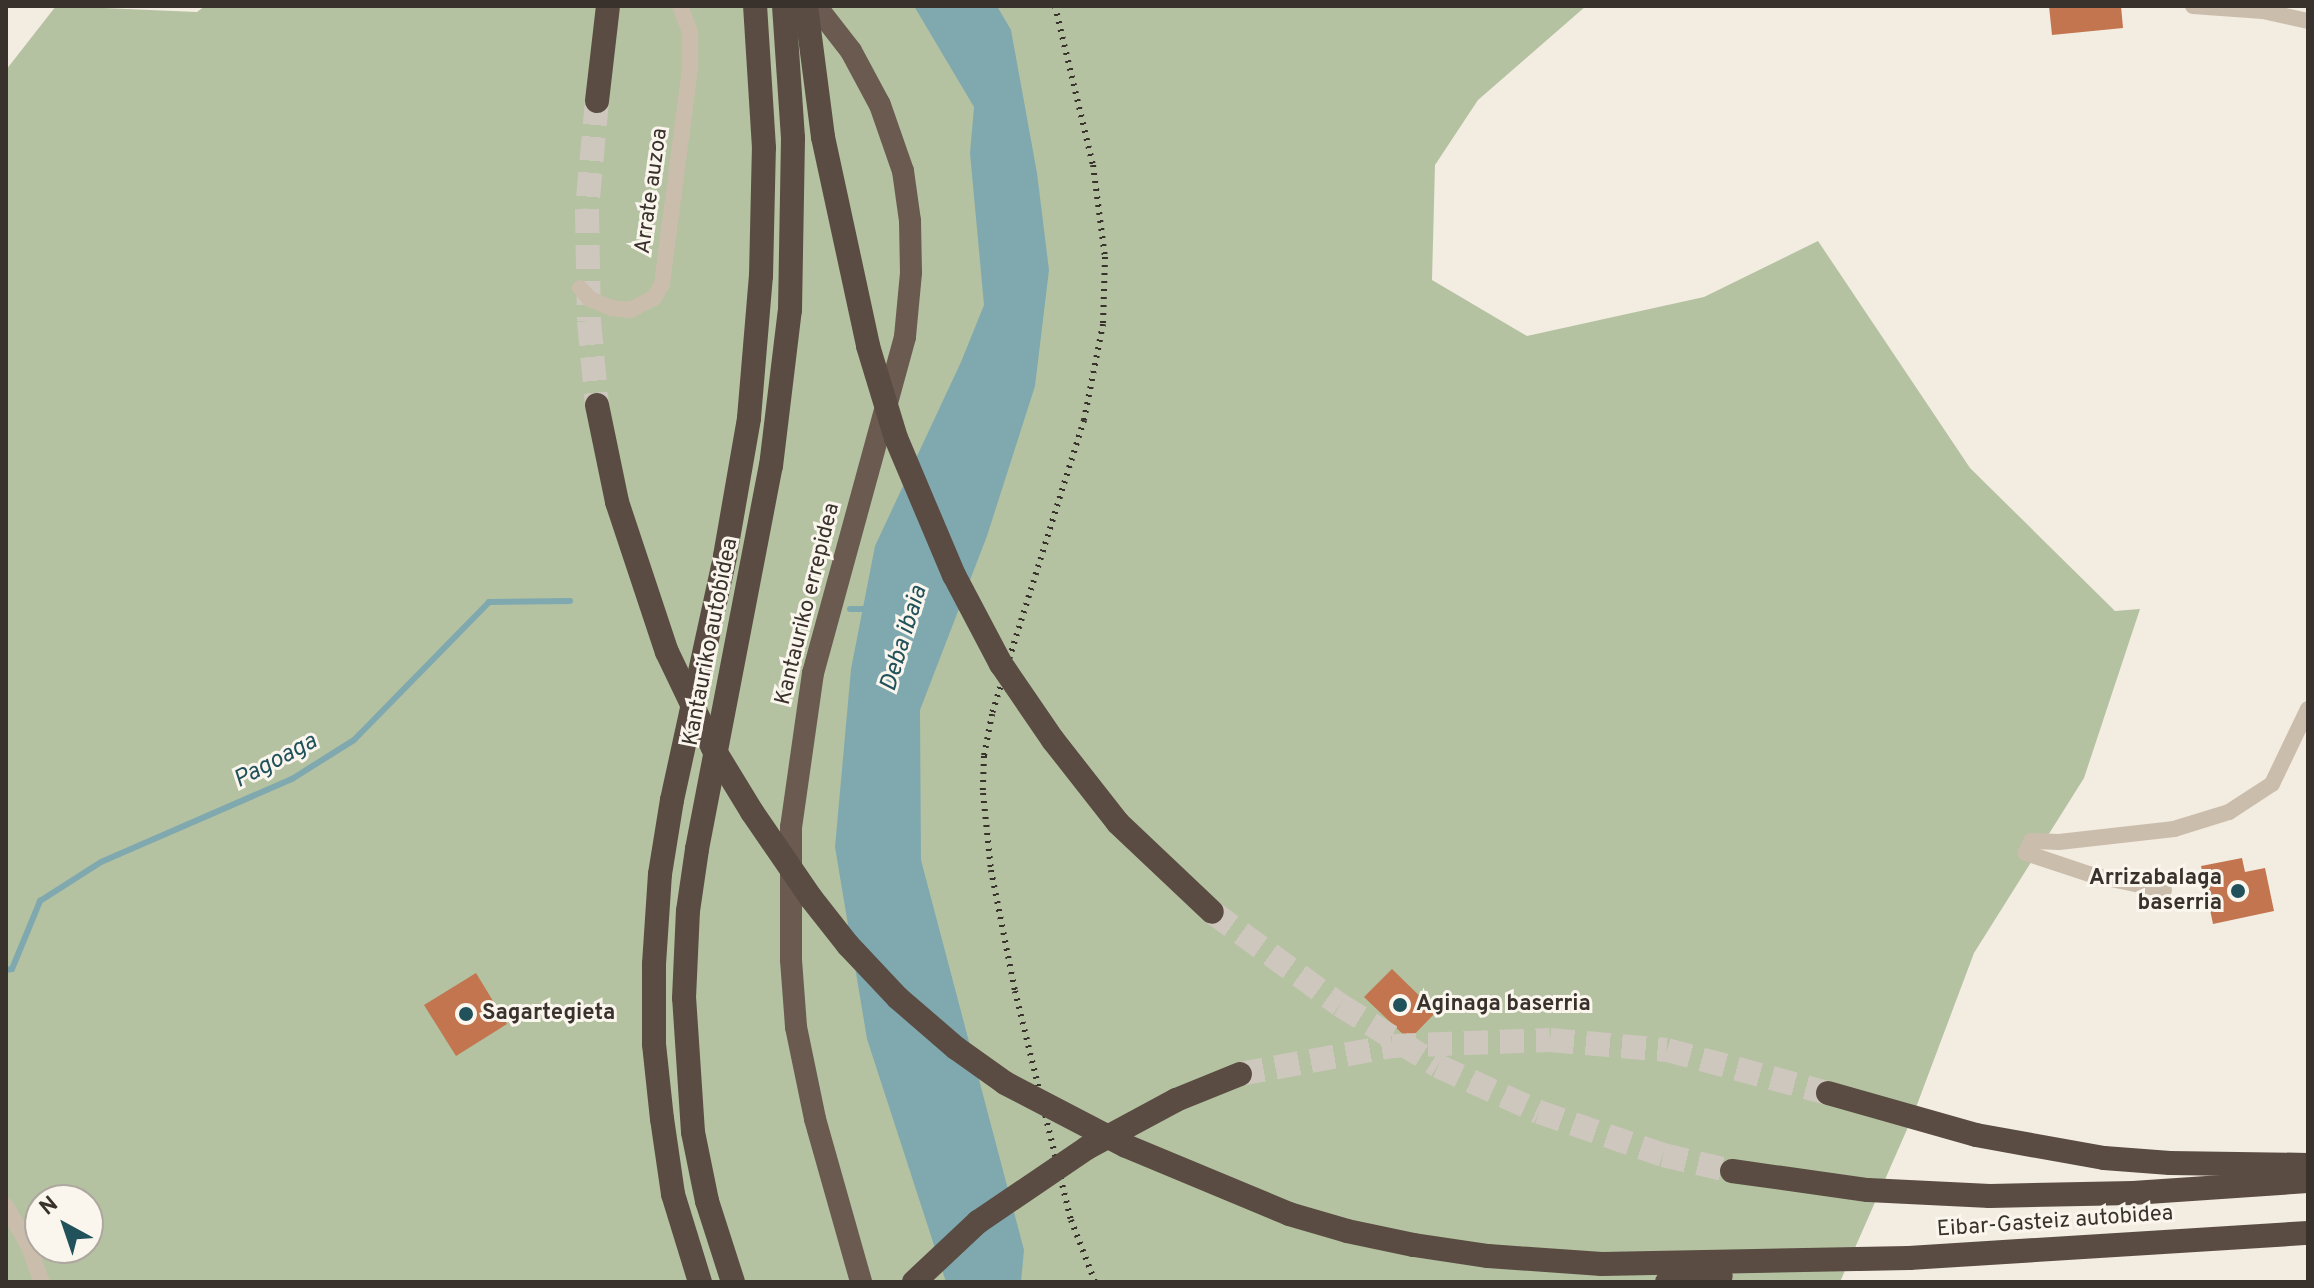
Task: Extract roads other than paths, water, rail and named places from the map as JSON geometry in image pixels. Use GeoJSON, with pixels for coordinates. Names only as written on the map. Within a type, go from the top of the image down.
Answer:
{"type":"FeatureCollection","features":[{"type":"Feature","properties":{"kind":"highway"},"geometry":{"type":"LineString","coordinates":[[597,101],[608,6]]}},
{"type":"Feature","properties":{"kind":"highway","name":"Kantauriko autobidea"},"geometry":{"type":"LineString","coordinates":[[733,1282],[707,1201],[693,1132],[684,998],[697,849],[771,466],[790,310],[793,138],[784,6]]}},
{"type":"Feature","properties":{"kind":"highway"},"geometry":{"type":"LineString","coordinates":[[806,6],[823,137],[868,346],[900,451],[954,575],[1001,664],[1053,740],[1118,823],[1212,912]]}},
{"type":"Feature","properties":{"kind":"highway","name":"Kantauriko errepidea"},"geometry":{"type":"LineString","coordinates":[[816,6],[851,51],[880,105],[903,171],[910,221],[911,273],[905,337],[813,673],[791,827],[791,960],[796,1027],[815,1119],[861,1282]]}},
{"type":"Feature","properties":{"kind":"highway","name":"Kantauriko autobidea"},"geometry":{"type":"LineString","coordinates":[[700,1282],[673,1194],[662,1119],[654,1044],[654,964],[660,874],[669,815],[725,556],[749,418],[761,276],[764,164],[755,17]]}},
{"type":"Feature","properties":{"kind":"highway"},"geometry":{"type":"LineString","coordinates":[[597,405],[617,502],[667,652],[713,748],[752,812],[848,945],[898,998],[956,1048],[1005,1083],[1126,1146],[1289,1214],[1414,1245],[1488,1256],[1602,1264],[1806,1261]]}},
{"type":"Feature","properties":{"kind":"highway"},"geometry":{"type":"LineString","coordinates":[[914,1282],[978,1222],[1087,1148],[1176,1100],[1240,1074]]}},
{"type":"Feature","properties":{"kind":"highway"},"geometry":{"type":"LineString","coordinates":[[1828,1093],[1976,1135],[2104,1158],[2308,1165]]}},
{"type":"Feature","properties":{"kind":"highway"},"geometry":{"type":"LineString","coordinates":[[1732,1171],[1868,1190],[1990,1196],[2133,1193],[2308,1181]]}},
{"type":"Feature","properties":{"kind":"highway","name":"Eibar-Gasteiz autobidea"},"geometry":{"type":"LineString","coordinates":[[1806,1261],[1909,1258],[2308,1233]]}},
{"type":"Feature","properties":{"kind":"highway"},"geometry":{"type":"LineString","coordinates":[[1667,1282],[1774,1269],[1806,1261]]}},
{"type":"Feature","properties":{"kind":"street","name":"Arrate auzoa"},"geometry":{"type":"LineString","coordinates":[[580,288],[590,299],[611,308],[630,310],[654,298],[662,284],[690,67],[690,32],[680,6]]}},
{"type":"Feature","properties":{"kind":"street"},"geometry":{"type":"LineString","coordinates":[[2193,6],[2263,11],[2308,21]]}},
{"type":"Feature","properties":{"kind":"street"},"geometry":{"type":"LineString","coordinates":[[2164,890],[2092,875],[2026,853],[2031,841],[2059,842],[2174,829],[2229,812],[2272,784],[2308,709]]}},
{"type":"Feature","properties":{"kind":"street"},"geometry":{"type":"LineString","coordinates":[[6,1206],[29,1247],[42,1282]]}},
{"type":"Feature","properties":{"kind":"water","name":"Deba ibaia"},"geometry":{"type":"Polygon","coordinates":[[[914,6],[997,6],[1011,30],[1037,173],[1049,270],[1035,386],[987,536],[920,710],[921,860],[1024,1250],[1021,1282],[946,1282],[867,1039],[835,847],[851,669],[875,546],[961,362],[984,305],[970,153],[974,107],[914,6]]]}},
{"type":"Feature","properties":{"kind":"waterway","name":"Pagoaga"},"geometry":{"type":"LineString","coordinates":[[6,970],[12,969],[40,901],[101,862],[292,779],[354,740],[489,602],[570,601]]}},
{"type":"Feature","properties":{"kind":"waterway","name":"Pagoaga"},"geometry":{"type":"LineString","coordinates":[[850,609],[870,609]]}},
{"type":"Feature","properties":{"kind":"tunnel"},"geometry":{"type":"LineString","coordinates":[[597,101],[587,209],[589,321],[597,405]]}},
{"type":"Feature","properties":{"kind":"tunnel"},"geometry":{"type":"LineString","coordinates":[[1212,912],[1340,1005],[1438,1066],[1539,1112],[1663,1155],[1732,1171]]}},
{"type":"Feature","properties":{"kind":"tunnel"},"geometry":{"type":"LineString","coordinates":[[1240,1074],[1392,1046],[1550,1040],[1667,1050],[1828,1093]]}},
{"type":"Feature","properties":{"kind":"railway"},"geometry":{"type":"LineString","coordinates":[[1055,6],[1093,165],[1105,257],[1103,324],[1084,420],[992,714],[984,756],[983,793],[991,870],[1015,991],[1071,1220],[1095,1282]]}},
{"type":"Feature","properties":{"kind":"place","name":"Arrizabalaga baserria"},"geometry":{"type":"Point","coordinates":[2238,891]}},
{"type":"Feature","properties":{"kind":"place","name":"Aginaga baserria"},"geometry":{"type":"Point","coordinates":[1400,1005]}},
{"type":"Feature","properties":{"kind":"place","name":"Sagartegieta"},"geometry":{"type":"Point","coordinates":[466,1014]}}]}
